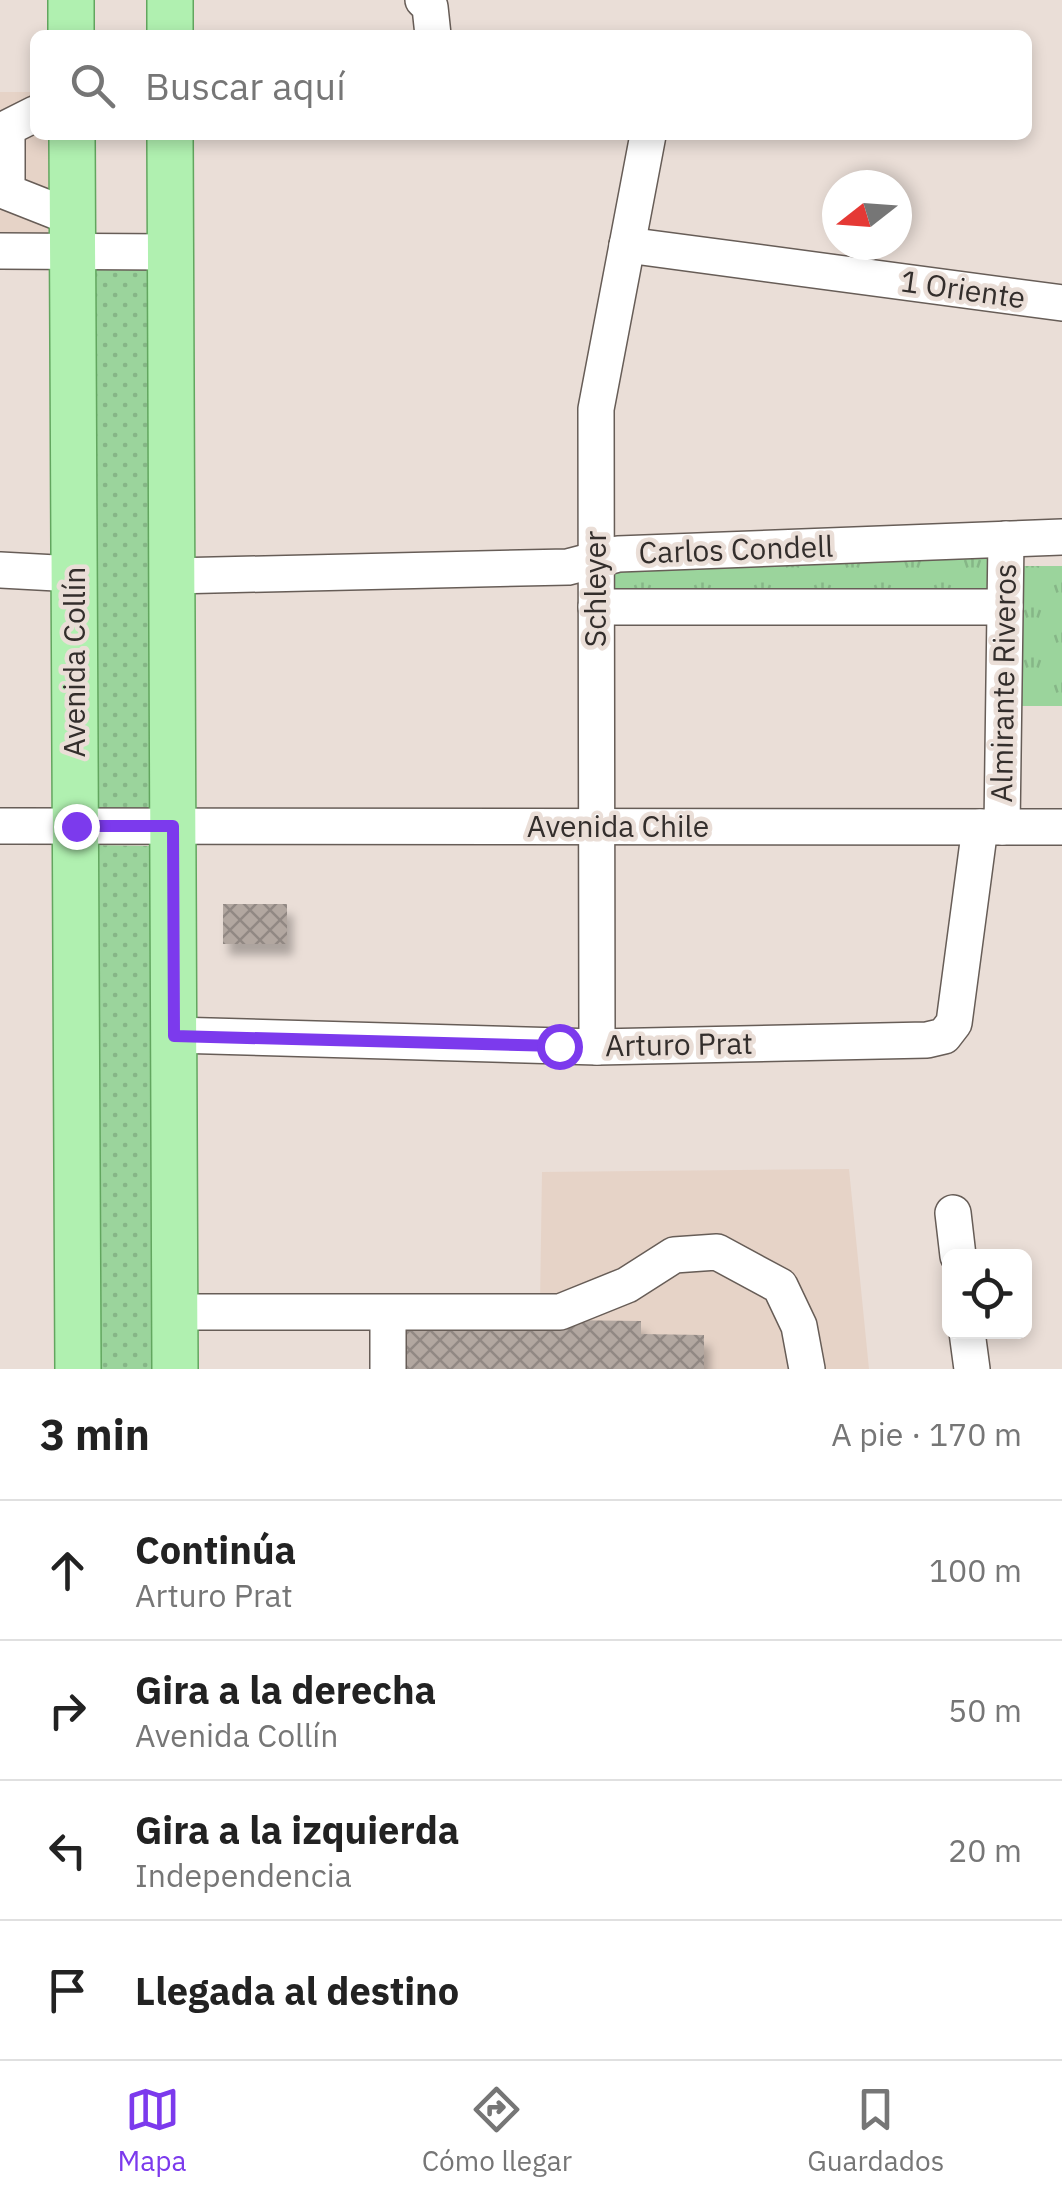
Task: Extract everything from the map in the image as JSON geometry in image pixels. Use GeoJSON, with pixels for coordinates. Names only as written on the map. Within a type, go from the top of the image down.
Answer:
{"type":"FeatureCollection","features":[{"type":"Feature","properties":{"kind":"main road"},"geometry":{"type":"LineString","coordinates":[[71,0],[72,30]]}},
{"type":"Feature","properties":{"kind":"main road"},"geometry":{"type":"LineString","coordinates":[[170,0],[170,30]]}},
{"type":"Feature","properties":{"kind":"main road","name":"Avenida Collín"},"geometry":{"type":"LineString","coordinates":[[72,140],[78,1369]]}},
{"type":"Feature","properties":{"kind":"main road"},"geometry":{"type":"LineString","coordinates":[[170,140],[175,1369]]}},
{"type":"Feature","properties":{"kind":"street"},"geometry":{"type":"LineString","coordinates":[[423,0],[430,7],[432,30]]}},
{"type":"Feature","properties":{"kind":"street"},"geometry":{"type":"LineString","coordinates":[[30,116],[7,128],[4,196],[73,235],[171,252]]}},
{"type":"Feature","properties":{"kind":"street","name":"Schleyer"},"geometry":{"type":"LineString","coordinates":[[597,1048],[596,409],[647,140]]}},
{"type":"Feature","properties":{"kind":"street"},"geometry":{"type":"LineString","coordinates":[[0,251],[73,235]]}},
{"type":"Feature","properties":{"kind":"street","name":"1 Oriente"},"geometry":{"type":"LineString","coordinates":[[627,245],[1062,303]]}},
{"type":"Feature","properties":{"kind":"street","name":"Carlos Condell"},"geometry":{"type":"LineString","coordinates":[[172,576],[568,567],[618,554],[1062,537]]}},
{"type":"Feature","properties":{"kind":"street","name":"Almirante Riveros"},"geometry":{"type":"LineString","coordinates":[[944,1036],[954,1023],[991,827],[1006,540]]}},
{"type":"Feature","properties":{"kind":"street"},"geometry":{"type":"LineString","coordinates":[[0,570],[74,574]]}},
{"type":"Feature","properties":{"kind":"street","name":"Carlos Condell"},"geometry":{"type":"LineString","coordinates":[[596,608],[1005,607]]}},
{"type":"Feature","properties":{"kind":"street","name":"Avenida Chile"},"geometry":{"type":"LineString","coordinates":[[0,826],[1062,827]]}},
{"type":"Feature","properties":{"kind":"street","name":"Arturo Prat"},"geometry":{"type":"LineString","coordinates":[[174,1036],[597,1048],[927,1040],[944,1036]]}},
{"type":"Feature","properties":{"kind":"street"},"geometry":{"type":"LineString","coordinates":[[953,1213],[957,1249]]}},
{"type":"Feature","properties":{"kind":"street"},"geometry":{"type":"LineString","coordinates":[[175,1312],[560,1312],[627,1285],[674,1254],[717,1252],[780,1286],[799,1326],[807,1369]]}},
{"type":"Feature","properties":{"kind":"street"},"geometry":{"type":"LineString","coordinates":[[388,1313],[388,1369]]}},
{"type":"Feature","properties":{"kind":"street"},"geometry":{"type":"LineString","coordinates":[[969,1339],[972,1369]]}},
{"type":"Feature","properties":{"kind":"shaded area"},"geometry":{"type":"Polygon","coordinates":[[[0,92],[30,92],[30,140],[51,140],[60,236],[0,237],[0,92]]]}},
{"type":"Feature","properties":{"kind":"shaded area"},"geometry":{"type":"Polygon","coordinates":[[[849,1169],[869,1369],[380,1369],[379,1322],[540,1304],[542,1172],[849,1169]]]}},
{"type":"Feature","properties":{"kind":"green space"},"geometry":{"type":"Polygon","coordinates":[[[87,269],[162,269],[162,817],[88,817],[87,269]]]}},
{"type":"Feature","properties":{"kind":"green space"},"geometry":{"type":"Polygon","coordinates":[[[989,554],[990,596],[607,603],[607,571],[989,554]]]}},
{"type":"Feature","properties":{"kind":"green space"},"geometry":{"type":"Polygon","coordinates":[[[1014,566],[1062,566],[1062,706],[1014,706],[1014,566]]]}},
{"type":"Feature","properties":{"kind":"green space"},"geometry":{"type":"Polygon","coordinates":[[[87,845],[152,846],[158,1369],[89,1369],[87,845]]]}},
{"type":"Feature","properties":{"kind":"building"},"geometry":{"type":"Polygon","coordinates":[[[223,904],[287,904],[287,944],[223,944],[223,904]]]}},
{"type":"Feature","properties":{"kind":"building"},"geometry":{"type":"Polygon","coordinates":[[[398,1318],[641,1321],[641,1334],[704,1335],[704,1369],[398,1369],[398,1318]]]}},
{"type":"Feature","properties":{"kind":"route"},"geometry":{"type":"LineString","coordinates":[[76,826],[173,826],[174,1036],[559,1046]]}}]}
